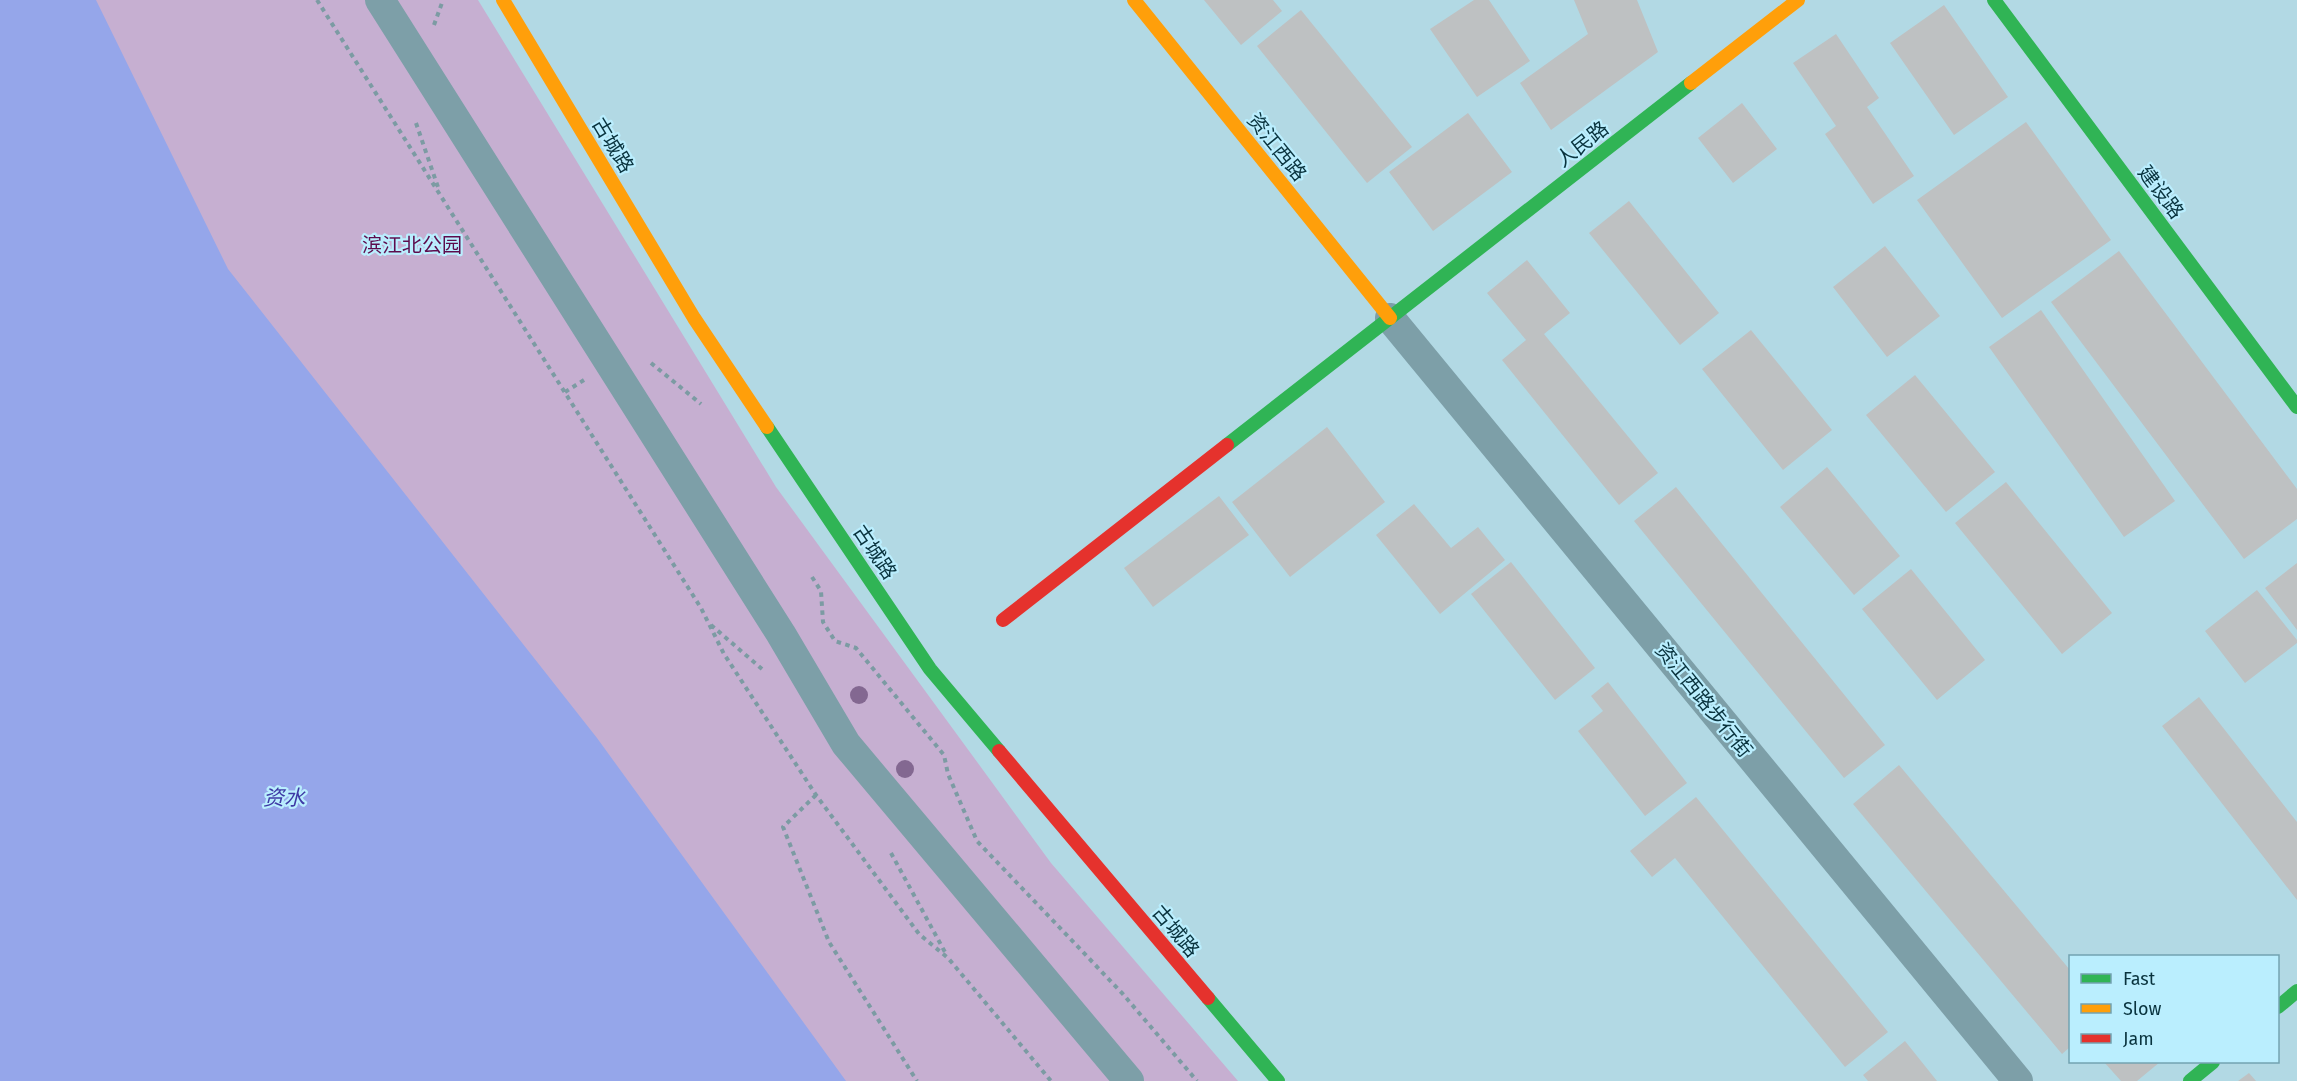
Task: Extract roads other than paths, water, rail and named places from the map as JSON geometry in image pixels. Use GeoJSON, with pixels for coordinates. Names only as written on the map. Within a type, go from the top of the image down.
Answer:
{"type":"FeatureCollection","features":[{"type":"Feature","properties":{"kind":"street"},"geometry":{"type":"LineString","coordinates":[[380,0],[781,634],[846,744],[1129,1081]]}},
{"type":"Feature","properties":{"kind":"street","name":"古城路"},"geometry":{"type":"LineString","coordinates":[[504,0],[694,318],[930,669],[1278,1081]]}},
{"type":"Feature","properties":{"kind":"street","name":"资江西路"},"geometry":{"type":"LineString","coordinates":[[1134,0],[1390,318]]}},
{"type":"Feature","properties":{"kind":"street","name":"人民路"},"geometry":{"type":"LineString","coordinates":[[1003,620],[1798,0]]}},
{"type":"Feature","properties":{"kind":"street","name":"建设路"},"geometry":{"type":"LineString","coordinates":[[1994,0],[2297,407]]}},
{"type":"Feature","properties":{"kind":"street","name":"资江西路步行街"},"geometry":{"type":"LineString","coordinates":[[1390,318],[2018,1081]]}},
{"type":"Feature","properties":{"kind":"street"},"geometry":{"type":"LineString","coordinates":[[2279,1005],[2297,991]]}},
{"type":"Feature","properties":{"kind":"street"},"geometry":{"type":"LineString","coordinates":[[2190,1081],[2212,1063]]}},
{"type":"Feature","properties":{"kind":"water","name":"资水"},"geometry":{"type":"Polygon","coordinates":[[[0,0],[96,0],[228,269],[597,738],[846,1081],[0,1081],[0,0]]]}},
{"type":"Feature","properties":{"kind":"park label","name":"滨江北公园"},"geometry":{"type":"Point","coordinates":[412,245]}}]}
